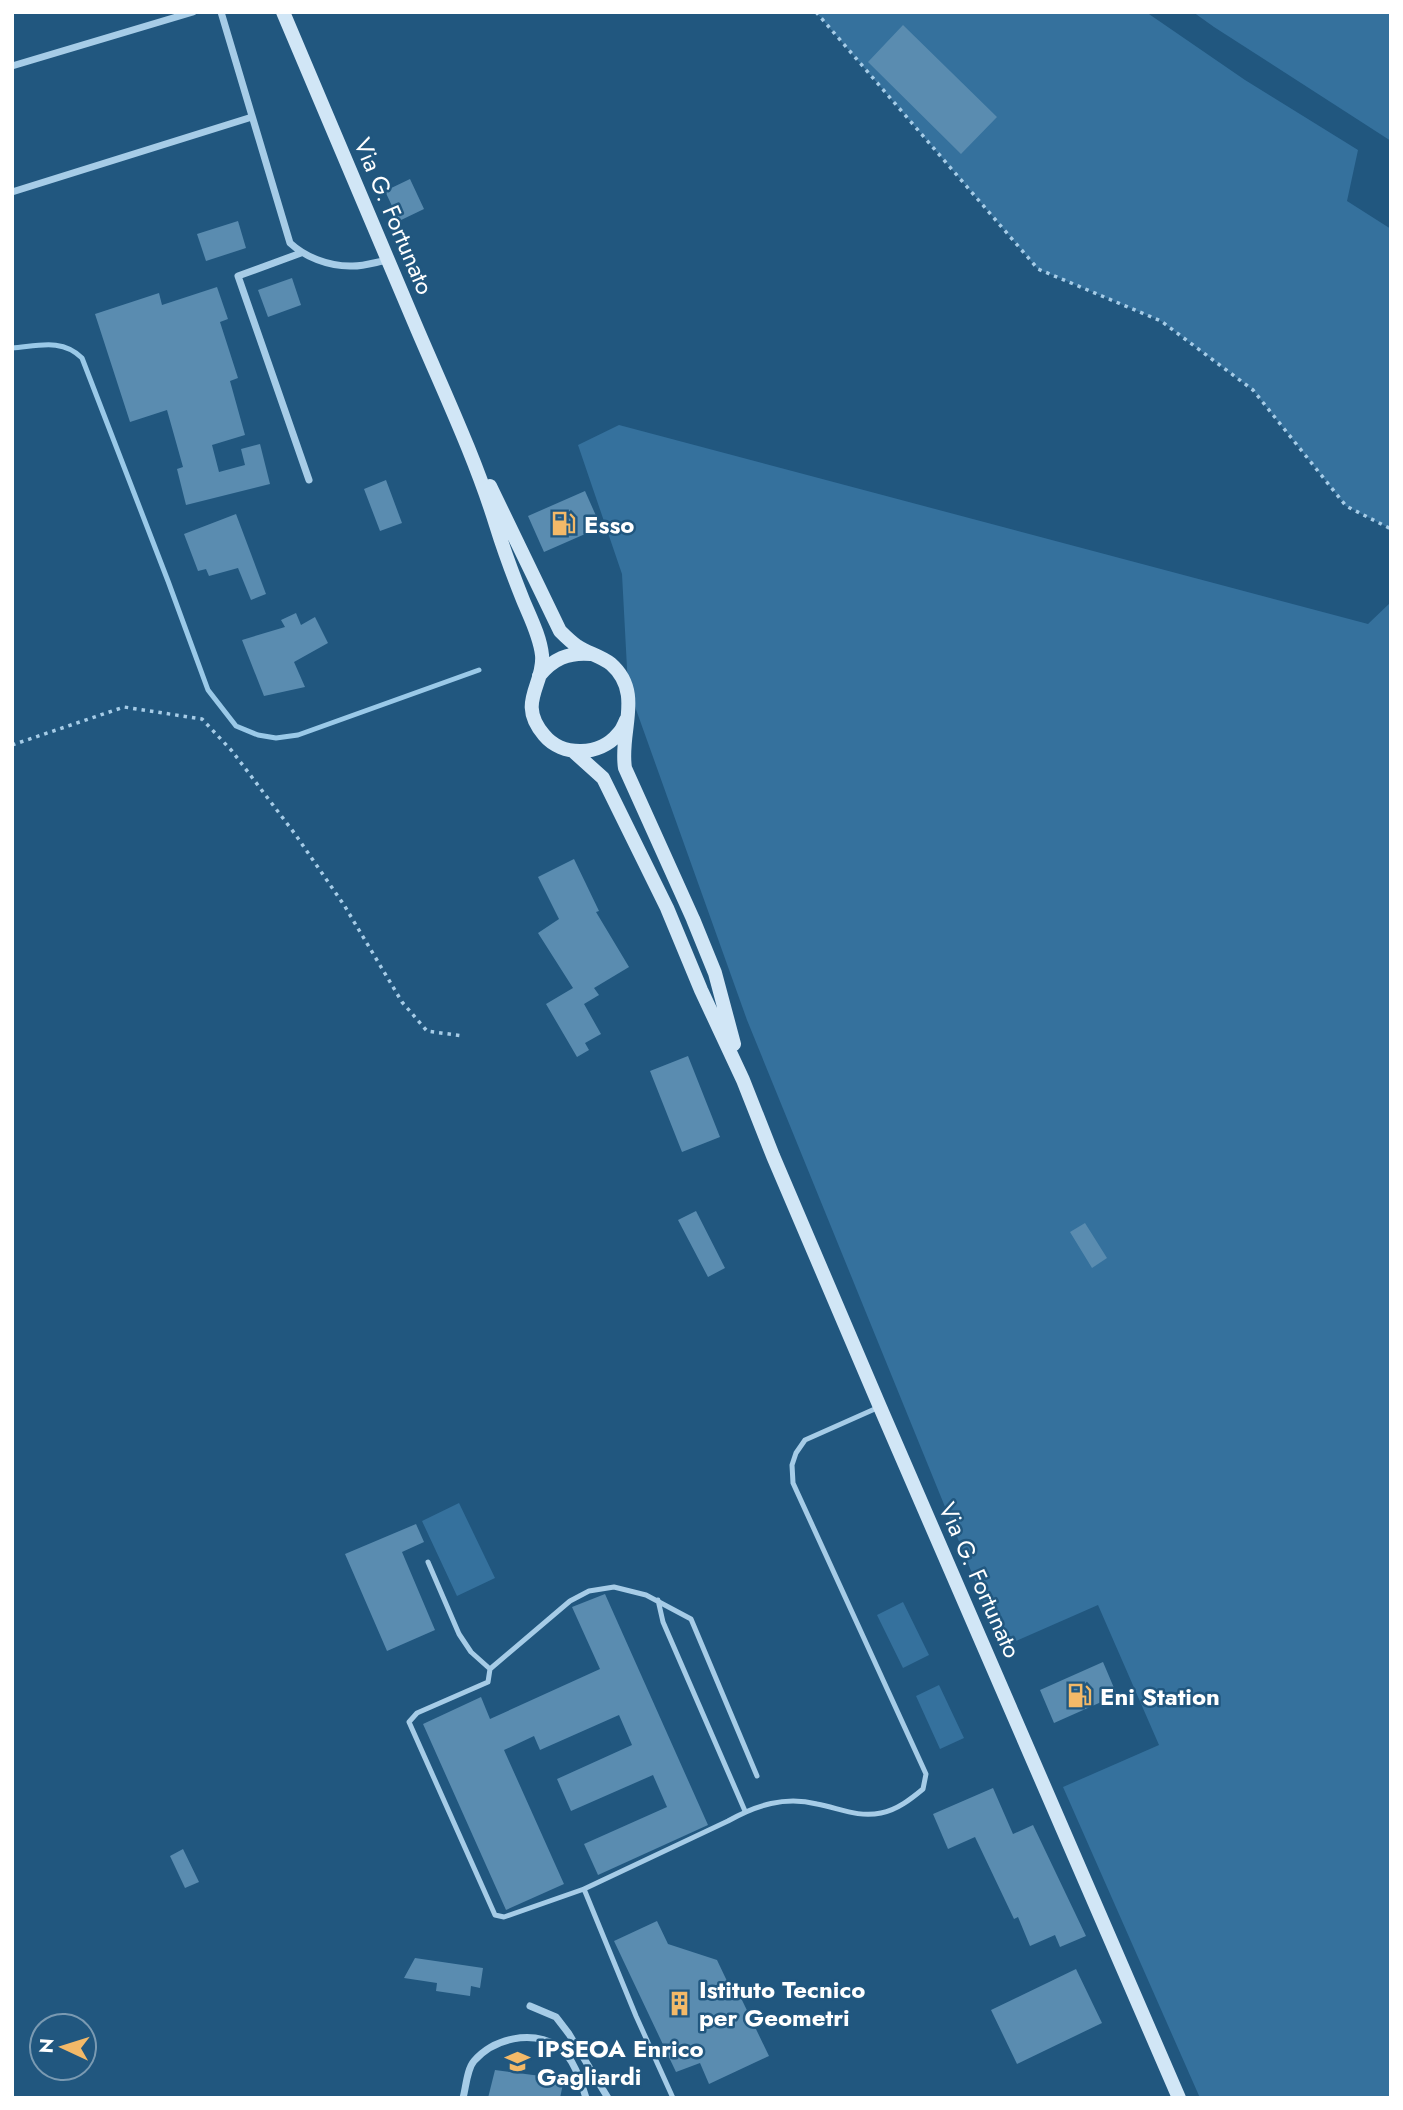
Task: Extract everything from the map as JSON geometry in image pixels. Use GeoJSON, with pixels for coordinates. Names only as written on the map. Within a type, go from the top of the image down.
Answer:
{"type":"FeatureCollection","features":[{"type":"Feature","properties":{"kind":"main road","name":"Via G. Fortunato"},"geometry":{"type":"LineString","coordinates":[[284,12],[463,436]]}},
{"type":"Feature","properties":{"kind":"main road"},"geometry":{"type":"LineString","coordinates":[[463,436],[506,516],[560,631],[575,645],[608,661],[620,673],[628,687],[630,704],[622,754],[625,768],[715,973],[743,1080]]}},
{"type":"Feature","properties":{"kind":"main road"},"geometry":{"type":"LineString","coordinates":[[463,436],[505,555],[535,627],[542,656],[533,692],[532,708],[536,723],[545,736],[558,746],[573,751],[589,751],[605,745],[618,734],[626,720]]}},
{"type":"Feature","properties":{"kind":"main road"},"geometry":{"type":"LineString","coordinates":[[538,678],[548,665],[562,657],[577,653],[593,654]]}},
{"type":"Feature","properties":{"kind":"main road"},"geometry":{"type":"LineString","coordinates":[[573,751],[603,778],[667,908],[743,1080]]}},
{"type":"Feature","properties":{"kind":"main road","name":"Via G. Fortunato"},"geometry":{"type":"LineString","coordinates":[[743,1080],[880,1407],[1179,2098]]}},
{"type":"Feature","properties":{"kind":"street"},"geometry":{"type":"LineString","coordinates":[[12,66],[193,12]]}},
{"type":"Feature","properties":{"kind":"street"},"geometry":{"type":"LineString","coordinates":[[221,12],[290,243],[302,253],[351,267],[388,260]]}},
{"type":"Feature","properties":{"kind":"street"},"geometry":{"type":"LineString","coordinates":[[12,192],[252,117]]}},
{"type":"Feature","properties":{"kind":"street"},"geometry":{"type":"LineString","coordinates":[[302,253],[238,276],[309,481]]}},
{"type":"Feature","properties":{"kind":"street"},"geometry":{"type":"LineString","coordinates":[[530,2006],[556,2018],[569,2034],[608,2098]]}},
{"type":"Feature","properties":{"kind":"street"},"geometry":{"type":"LineString","coordinates":[[463,2098],[472,2063],[482,2054],[493,2046],[514,2038],[535,2037],[560,2047],[580,2075],[586,2098]]}},
{"type":"Feature","properties":{"kind":"lane"},"geometry":{"type":"LineString","coordinates":[[757,1776],[691,1619],[658,1600],[614,1587],[589,1591],[570,1601],[490,1669],[488,1682],[417,1713],[409,1722],[495,1915],[504,1917],[584,1889],[745,1811],[771,1802],[816,1803],[859,1815],[882,1813],[906,1802],[923,1789],[926,1774],[793,1483],[792,1465],[805,1440],[880,1407]]}},
{"type":"Feature","properties":{"kind":"lane"},"geometry":{"type":"LineString","coordinates":[[428,1562],[459,1634],[471,1652],[490,1669]]}},
{"type":"Feature","properties":{"kind":"lane"},"geometry":{"type":"LineString","coordinates":[[658,1600],[663,1622],[745,1811]]}},
{"type":"Feature","properties":{"kind":"lane"},"geometry":{"type":"LineString","coordinates":[[584,1889],[673,2098]]}},
{"type":"Feature","properties":{"kind":"path"},"geometry":{"type":"LineString","coordinates":[[816,12],[1038,269],[1161,321],[1253,390],[1346,506],[1391,529]]}},
{"type":"Feature","properties":{"kind":"path"},"geometry":{"type":"LineString","coordinates":[[12,745],[124,707],[202,719],[232,751],[295,834],[344,905],[402,1002],[427,1031],[463,1036]]}},
{"type":"Feature","properties":{"kind":"shaded area"},"geometry":{"type":"Polygon","coordinates":[[[816,12],[1146,12],[1245,80],[1358,150],[1347,201],[1391,229],[1391,529],[1346,506],[1253,390],[1161,321],[1038,269],[816,12]]]}},
{"type":"Feature","properties":{"kind":"shaded area"},"geometry":{"type":"Polygon","coordinates":[[[1193,12],[1391,12],[1391,141],[1214,27],[1193,12]]]}},
{"type":"Feature","properties":{"kind":"shaded area"},"geometry":{"type":"Polygon","coordinates":[[[619,425],[1368,624],[1391,602],[1391,2098],[1200,2098],[1063,1787],[1159,1745],[1098,1605],[1002,1647],[747,1020],[628,687],[622,574],[578,445],[619,425]]]}},
{"type":"Feature","properties":{"kind":"shaded area"},"geometry":{"type":"Polygon","coordinates":[[[459,1503],[495,1578],[457,1596],[422,1521],[459,1503]]]}},
{"type":"Feature","properties":{"kind":"shaded area"},"geometry":{"type":"Polygon","coordinates":[[[903,1602],[929,1655],[903,1668],[877,1615],[903,1602]]]}},
{"type":"Feature","properties":{"kind":"shaded area"},"geometry":{"type":"Polygon","coordinates":[[[939,1685],[964,1738],[940,1749],[916,1696],[939,1685]]]}},
{"type":"Feature","properties":{"kind":"building"},"geometry":{"type":"Polygon","coordinates":[[[903,25],[997,117],[961,154],[868,62],[903,25]]]}},
{"type":"Feature","properties":{"kind":"building"},"geometry":{"type":"Polygon","coordinates":[[[410,179],[424,209],[399,221],[385,191],[410,179]]]}},
{"type":"Feature","properties":{"kind":"building"},"geometry":{"type":"Polygon","coordinates":[[[238,221],[246,248],[206,261],[197,234],[238,221]]]}},
{"type":"Feature","properties":{"kind":"building"},"geometry":{"type":"Polygon","coordinates":[[[292,278],[301,305],[268,317],[258,290],[292,278]]]}},
{"type":"Feature","properties":{"kind":"building"},"geometry":{"type":"Polygon","coordinates":[[[217,287],[228,319],[220,322],[238,378],[230,381],[245,435],[212,445],[219,472],[245,465],[241,449],[260,444],[270,484],[186,505],[177,469],[183,467],[167,410],[130,422],[95,314],[159,293],[162,305],[217,287]]]}},
{"type":"Feature","properties":{"kind":"building"},"geometry":{"type":"Polygon","coordinates":[[[386,480],[402,523],[380,531],[364,489],[386,480]]]}},
{"type":"Feature","properties":{"kind":"building"},"geometry":{"type":"Polygon","coordinates":[[[585,491],[601,527],[544,552],[528,516],[585,491]]]}},
{"type":"Feature","properties":{"kind":"building"},"geometry":{"type":"Polygon","coordinates":[[[236,514],[266,594],[251,600],[238,568],[209,576],[206,569],[198,571],[184,534],[236,514]]]}},
{"type":"Feature","properties":{"kind":"building"},"geometry":{"type":"Polygon","coordinates":[[[296,613],[301,625],[315,617],[328,643],[294,662],[305,687],[264,696],[242,640],[285,627],[281,620],[296,613]]]}},
{"type":"Feature","properties":{"kind":"building"},"geometry":{"type":"Polygon","coordinates":[[[574,859],[599,911],[596,912],[629,967],[594,988],[599,995],[584,1004],[601,1034],[585,1043],[589,1050],[577,1057],[546,1004],[573,988],[538,933],[559,919],[538,877],[574,859]]]}},
{"type":"Feature","properties":{"kind":"building"},"geometry":{"type":"Polygon","coordinates":[[[688,1056],[720,1137],[682,1152],[650,1071],[688,1056]]]}},
{"type":"Feature","properties":{"kind":"building"},"geometry":{"type":"Polygon","coordinates":[[[696,1211],[725,1268],[708,1277],[678,1220],[696,1211]]]}},
{"type":"Feature","properties":{"kind":"building"},"geometry":{"type":"Polygon","coordinates":[[[1085,1223],[1107,1258],[1092,1268],[1070,1232],[1085,1223]]]}},
{"type":"Feature","properties":{"kind":"building"},"geometry":{"type":"Polygon","coordinates":[[[416,1524],[424,1542],[402,1552],[435,1630],[387,1651],[345,1554],[416,1524]]]}},
{"type":"Feature","properties":{"kind":"building"},"geometry":{"type":"Polygon","coordinates":[[[605,1594],[708,1825],[598,1875],[584,1844],[667,1807],[653,1775],[571,1811],[557,1779],[632,1745],[619,1715],[540,1750],[534,1736],[504,1750],[564,1884],[506,1910],[423,1724],[481,1697],[490,1719],[600,1669],[572,1607],[605,1594]]]}},
{"type":"Feature","properties":{"kind":"building"},"geometry":{"type":"Polygon","coordinates":[[[1103,1662],[1117,1695],[1054,1723],[1040,1690],[1103,1662]]]}},
{"type":"Feature","properties":{"kind":"building"},"geometry":{"type":"Polygon","coordinates":[[[993,1788],[1013,1834],[1033,1825],[1086,1936],[1060,1947],[1055,1935],[1030,1946],[1018,1917],[1014,1919],[975,1837],[948,1849],[933,1814],[993,1788]]]}},
{"type":"Feature","properties":{"kind":"building"},"geometry":{"type":"Polygon","coordinates":[[[183,1849],[199,1882],[185,1888],[170,1856],[183,1849]]]}},
{"type":"Feature","properties":{"kind":"building","name":"Istituto Tecnico per Geometri"},"geometry":{"type":"Polygon","coordinates":[[[657,1921],[668,1944],[717,1960],[736,2000],[741,1998],[769,2056],[709,2084],[700,2063],[676,2072],[614,1941],[657,1921]]]}},
{"type":"Feature","properties":{"kind":"building"},"geometry":{"type":"Polygon","coordinates":[[[415,1958],[483,1968],[480,1988],[471,1986],[470,1996],[436,1991],[437,1983],[404,1978],[415,1958]]]}},
{"type":"Feature","properties":{"kind":"building"},"geometry":{"type":"Polygon","coordinates":[[[1076,1969],[1102,2023],[1017,2064],[991,2010],[1076,1969]]]}},
{"type":"Feature","properties":{"kind":"building"},"geometry":{"type":"Polygon","coordinates":[[[495,2070],[564,2079],[560,2098],[488,2098],[495,2070]]]}},
{"type":"Feature","properties":{"kind":"waterway"},"geometry":{"type":"LineString","coordinates":[[12,348],[58,346],[82,358],[208,690],[236,726],[258,735],[276,738],[298,735],[479,670]]}},
{"type":"Feature","properties":{"kind":"place","name":"Esso"},"geometry":{"type":"Point","coordinates":[564,524]}},
{"type":"Feature","properties":{"kind":"place","name":"Eni Station"},"geometry":{"type":"Point","coordinates":[1080,1696]}},
{"type":"Feature","properties":{"kind":"place","name":"Istituto Tecnico per Geometri"},"geometry":{"type":"Point","coordinates":[679,2003]}},
{"type":"Feature","properties":{"kind":"place","name":"IPSEOA Enrico Gagliardi"},"geometry":{"type":"Point","coordinates":[517,2062]}}]}
